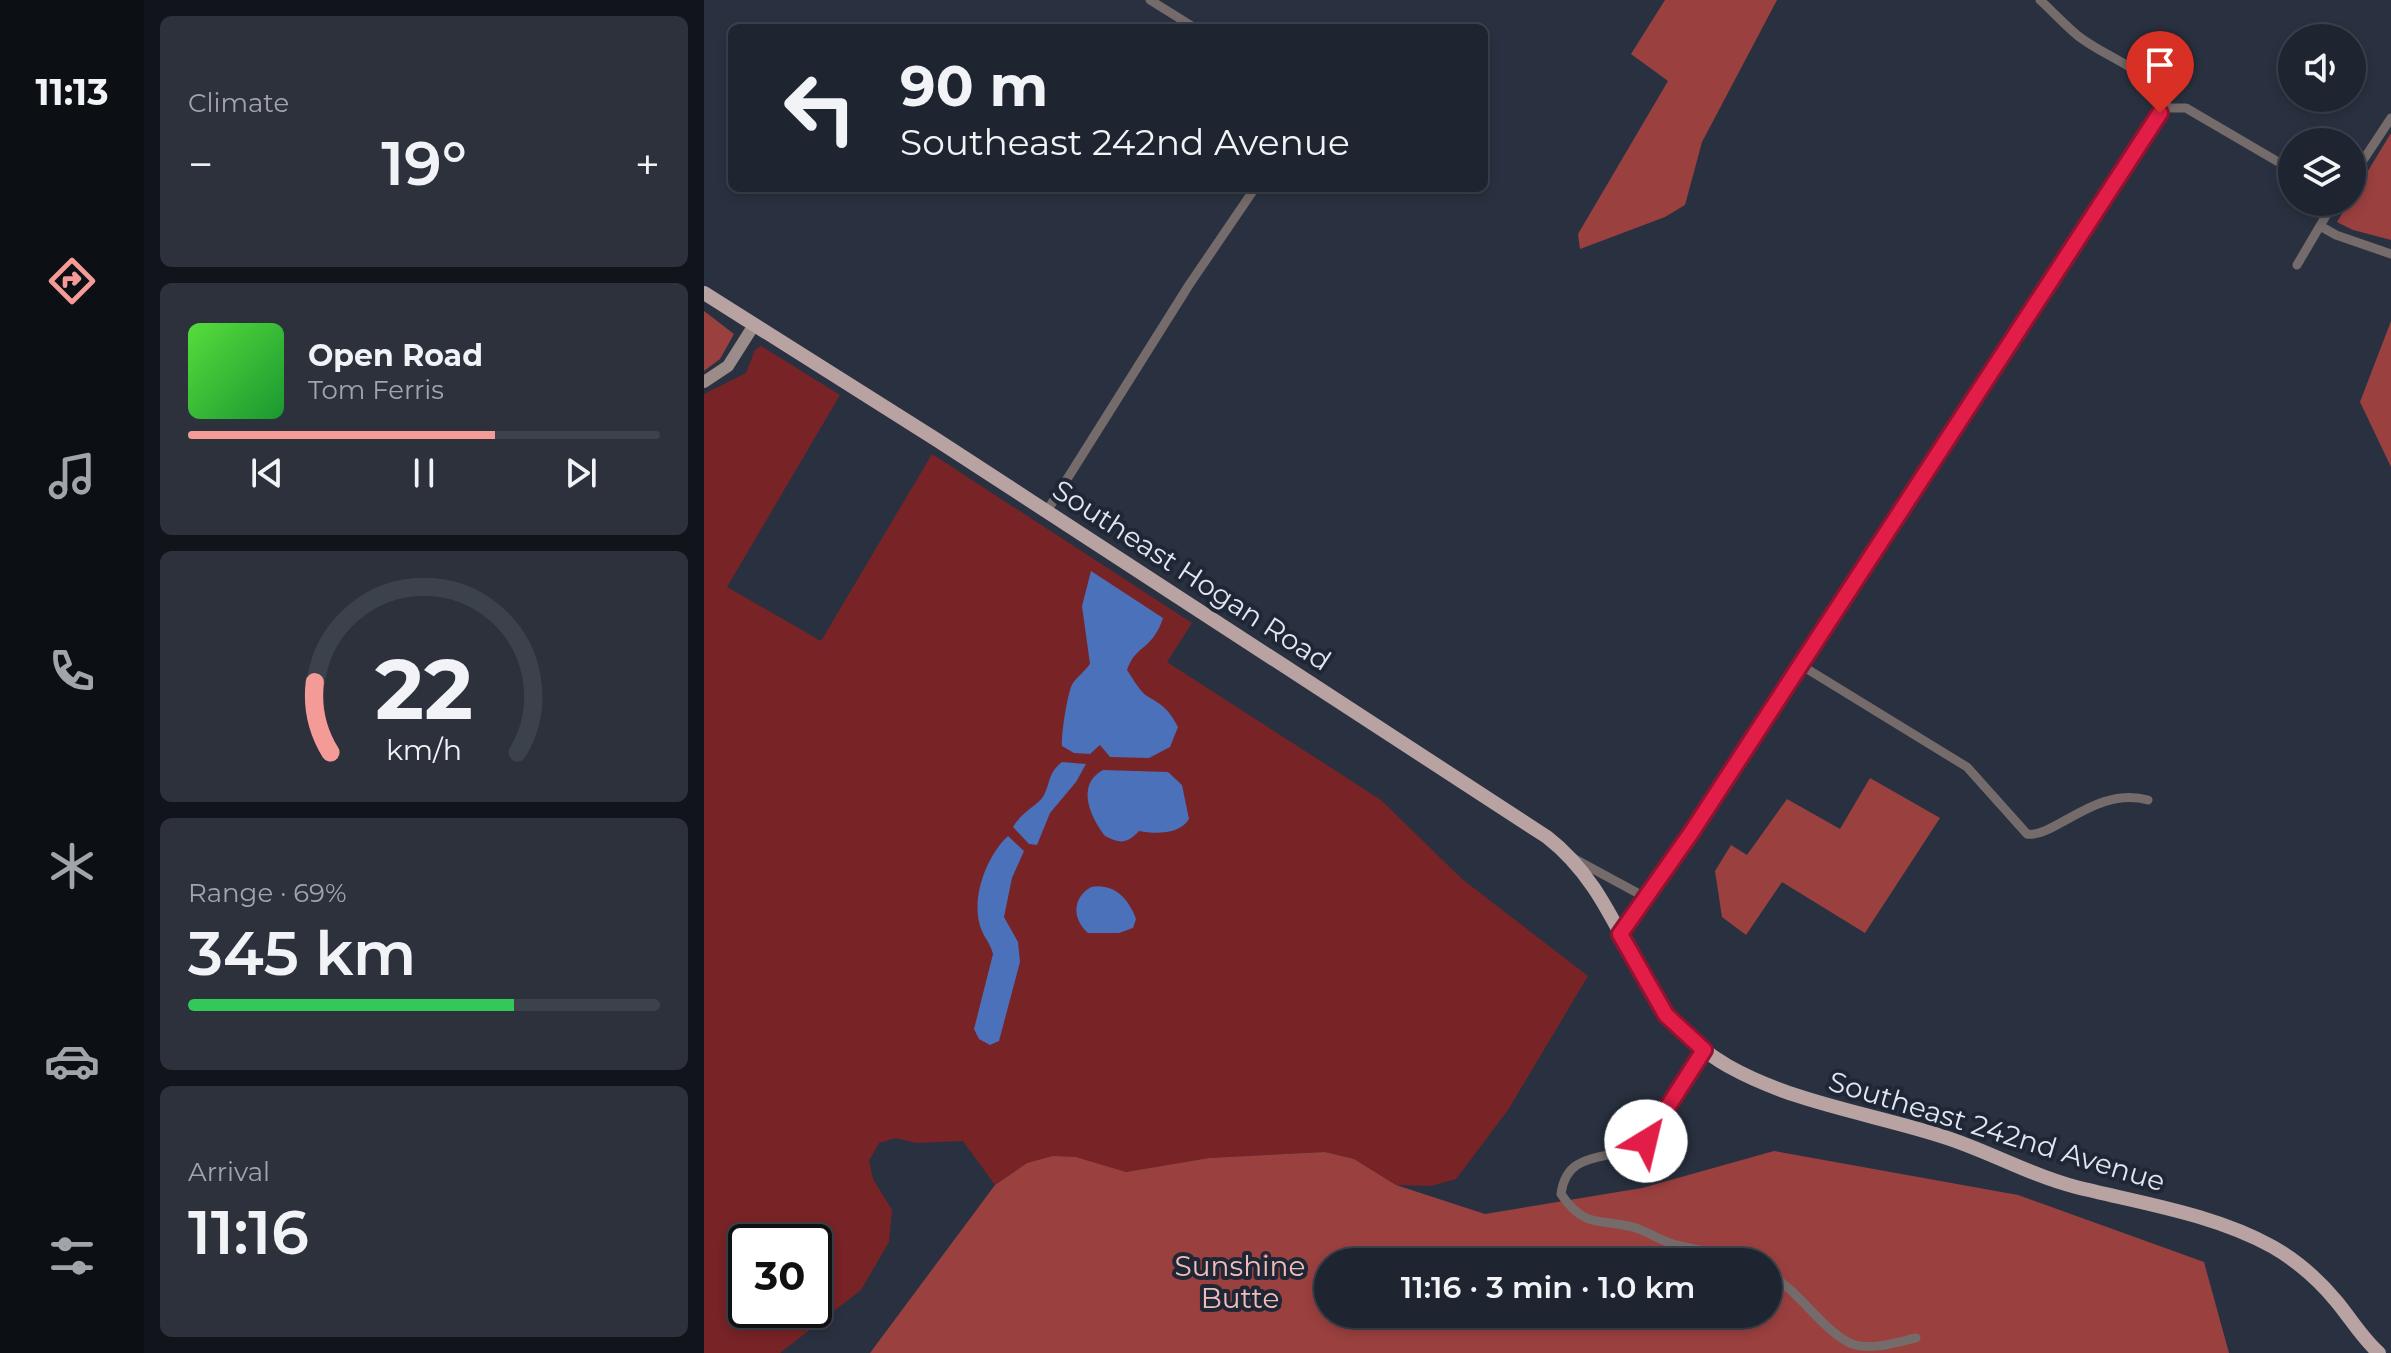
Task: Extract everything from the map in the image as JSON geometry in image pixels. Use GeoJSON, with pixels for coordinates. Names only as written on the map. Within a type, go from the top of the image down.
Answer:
{"type":"FeatureCollection","features":[{"type":"Feature","properties":{"kind":"main road","name":"Southeast Hogan Road"},"geometry":{"type":"LineString","coordinates":[[704,293],[1523,820],[1568,856],[1598,893],[1620,934]]}},
{"type":"Feature","properties":{"kind":"main road"},"geometry":{"type":"LineString","coordinates":[[704,382],[728,366],[754,325]]}},
{"type":"Feature","properties":{"kind":"main road","name":"Southeast 242nd Avenue"},"geometry":{"type":"LineString","coordinates":[[1620,934],[1666,1015],[1704,1050],[1753,1079],[1806,1099],[1939,1135],[2053,1181],[2214,1223],[2256,1238],[2289,1257],[2317,1281],[2379,1353]]}},
{"type":"Feature","properties":{"kind":"street"},"geometry":{"type":"LineString","coordinates":[[1150,0],[1189,24]]}},
{"type":"Feature","properties":{"kind":"street"},"geometry":{"type":"LineString","coordinates":[[2040,0],[2078,36],[2140,73],[2163,95],[2168,108]]}},
{"type":"Feature","properties":{"kind":"street"},"geometry":{"type":"LineString","coordinates":[[1620,934],[1643,896],[1677,853],[2152,124],[2168,108],[2186,108],[2278,162]]}},
{"type":"Feature","properties":{"kind":"street"},"geometry":{"type":"LineString","coordinates":[[2366,156],[2391,118]]}},
{"type":"Feature","properties":{"kind":"street"},"geometry":{"type":"LineString","coordinates":[[1047,511],[1189,285],[1252,192]]}},
{"type":"Feature","properties":{"kind":"street"},"geometry":{"type":"LineString","coordinates":[[2297,265],[2327,216]]}},
{"type":"Feature","properties":{"kind":"street"},"geometry":{"type":"LineString","coordinates":[[2322,227],[2391,254]]}},
{"type":"Feature","properties":{"kind":"street"},"geometry":{"type":"LineString","coordinates":[[1799,664],[1967,767],[2027,834],[2042,834],[2092,805],[2121,798],[2148,800]]}},
{"type":"Feature","properties":{"kind":"street"},"geometry":{"type":"LineString","coordinates":[[1568,856],[1590,864],[1643,896]]}},
{"type":"Feature","properties":{"kind":"street"},"geometry":{"type":"LineString","coordinates":[[1693,1248],[1672,1244],[1632,1227],[1597,1223],[1575,1212],[1561,1194],[1563,1181],[1575,1165],[1626,1151],[1646,1141],[1704,1050]]}},
{"type":"Feature","properties":{"kind":"street"},"geometry":{"type":"LineString","coordinates":[[1782,1282],[1830,1328],[1852,1344],[1875,1346],[1916,1338]]}},
{"type":"Feature","properties":{"kind":"shaded area"},"geometry":{"type":"Polygon","coordinates":[[[761,346],[840,395],[727,587],[821,641],[932,454],[1192,623],[1167,662],[1381,800],[1462,879],[1588,976],[1508,1110],[1456,1179],[1431,1186],[1396,1185],[1354,1159],[1325,1152],[1209,1158],[1126,1172],[1076,1157],[1027,1163],[995,1185],[963,1141],[916,1143],[896,1138],[879,1143],[869,1161],[873,1179],[892,1210],[889,1242],[861,1290],[832,1313],[832,1224],[728,1224],[728,1328],[812,1328],[780,1353],[704,1353],[704,394],[746,373],[755,350],[761,346]]]}},
{"type":"Feature","properties":{"kind":"green space"},"geometry":{"type":"Polygon","coordinates":[[[1665,0],[1777,0],[1702,142],[1685,205],[1665,217],[1580,249],[1578,234],[1668,81],[1631,54],[1665,0]]]}},
{"type":"Feature","properties":{"kind":"green space"},"geometry":{"type":"Polygon","coordinates":[[[2391,133],[2391,240],[2353,230],[2337,222],[2341,216],[2366,216],[2366,174],[2391,133]]]}},
{"type":"Feature","properties":{"kind":"green space"},"geometry":{"type":"Polygon","coordinates":[[[704,311],[734,334],[720,359],[704,371],[704,311]]]}},
{"type":"Feature","properties":{"kind":"green space"},"geometry":{"type":"Polygon","coordinates":[[[2391,321],[2391,467],[2360,402],[2391,321]]]}},
{"type":"Feature","properties":{"kind":"green space"},"geometry":{"type":"Polygon","coordinates":[[[1870,778],[1940,818],[1865,933],[1782,882],[1746,935],[1722,917],[1715,871],[1731,845],[1747,855],[1787,799],[1840,829],[1870,778]]]}},
{"type":"Feature","properties":{"kind":"green space","name":"Sunshine Butte"},"geometry":{"type":"Polygon","coordinates":[[[1774,1151],[2018,1195],[2204,1262],[2229,1353],[870,1353],[995,1185],[1027,1163],[1053,1156],[1076,1157],[1126,1172],[1209,1158],[1325,1152],[1354,1159],[1396,1185],[1485,1214],[1642,1188],[1774,1151]]]}},
{"type":"Feature","properties":{"kind":"water"},"geometry":{"type":"Polygon","coordinates":[[[1091,571],[1163,618],[1159,629],[1127,670],[1147,696],[1165,708],[1178,727],[1170,747],[1149,758],[1110,757],[1100,745],[1090,754],[1074,753],[1062,746],[1071,688],[1090,664],[1082,606],[1091,571]]]}},
{"type":"Feature","properties":{"kind":"water"},"geometry":{"type":"Polygon","coordinates":[[[1062,762],[1086,764],[1076,782],[1050,813],[1037,845],[1029,844],[1013,827],[1042,799],[1052,774],[1062,762]]]}},
{"type":"Feature","properties":{"kind":"water"},"geometry":{"type":"Polygon","coordinates":[[[1103,770],[1168,772],[1182,785],[1189,819],[1173,831],[1139,831],[1123,841],[1105,836],[1088,802],[1090,784],[1094,776],[1103,770]]]}},
{"type":"Feature","properties":{"kind":"water"},"geometry":{"type":"Polygon","coordinates":[[[1008,836],[1024,851],[1012,878],[1004,917],[1018,942],[1020,962],[999,1041],[990,1045],[979,1039],[974,1029],[993,954],[982,931],[977,907],[987,867],[1008,836]]]}},
{"type":"Feature","properties":{"kind":"water"},"geometry":{"type":"Polygon","coordinates":[[[1091,887],[1107,887],[1119,894],[1136,919],[1133,928],[1119,933],[1088,933],[1079,921],[1076,909],[1080,897],[1091,887]]]}},
{"type":"Feature","properties":{"kind":"route"},"geometry":{"type":"LineString","coordinates":[[1646,1141],[1661,1122],[1704,1050],[1666,1015],[1620,934],[1643,896],[1691,833],[2160,113]]}}]}
